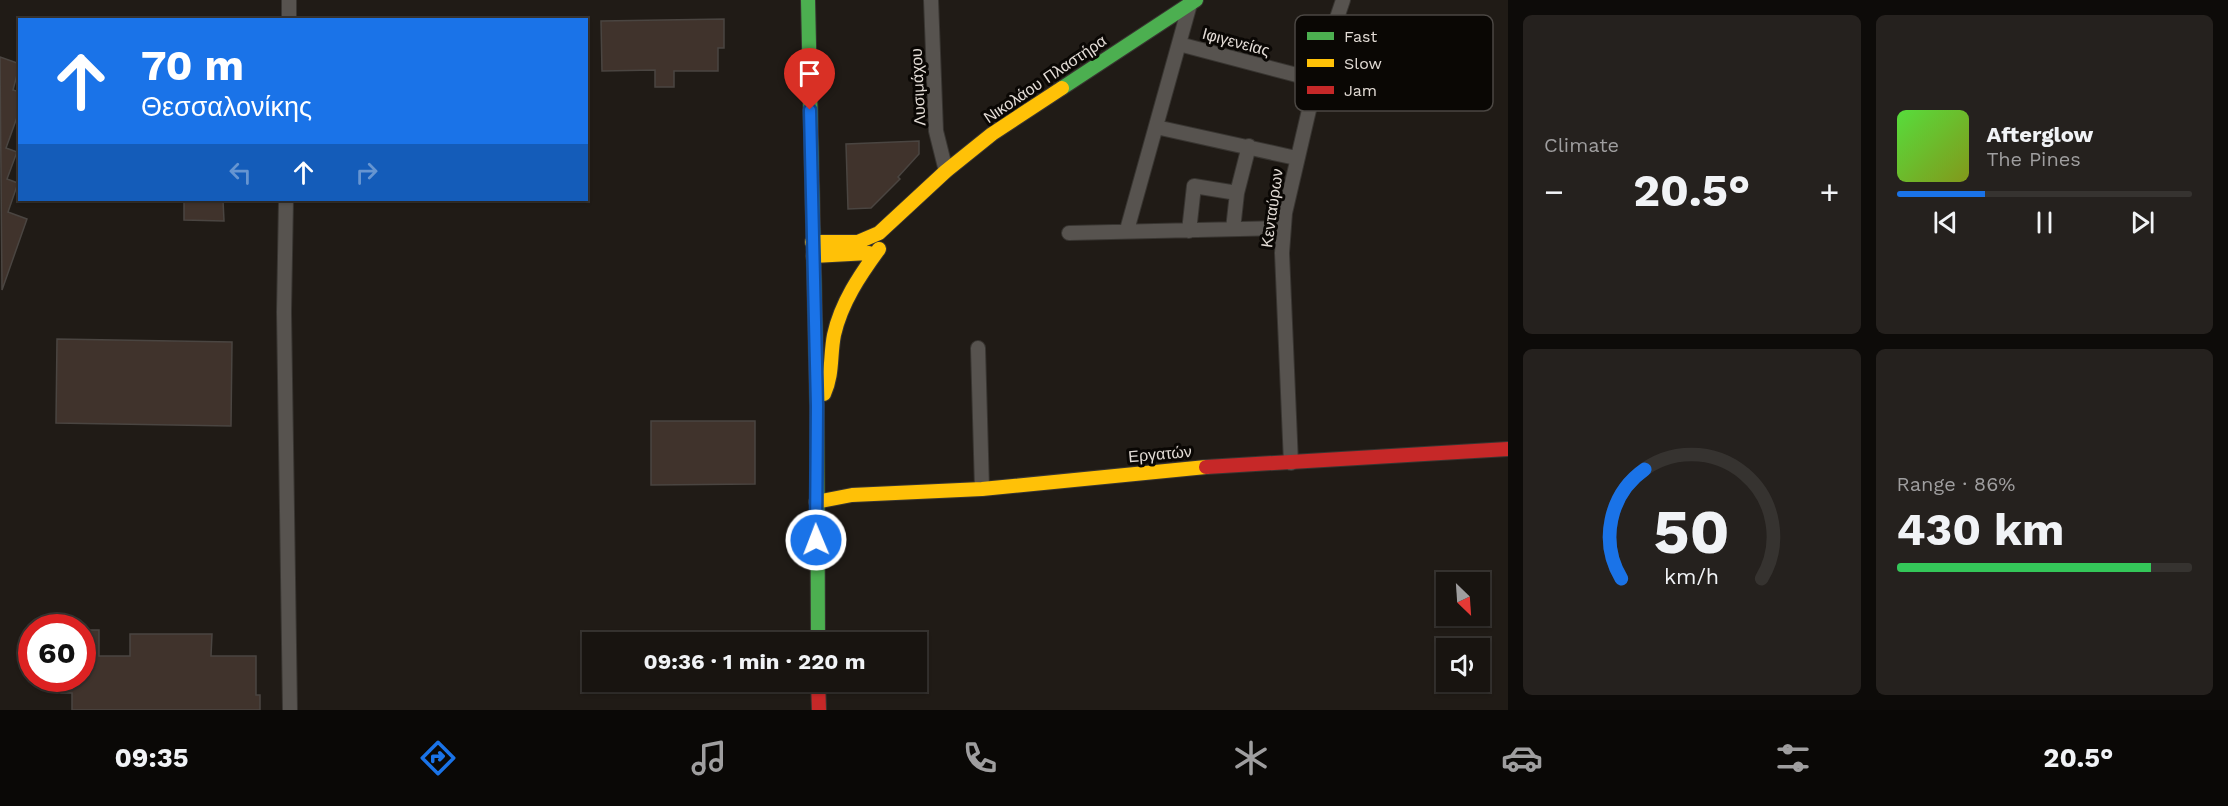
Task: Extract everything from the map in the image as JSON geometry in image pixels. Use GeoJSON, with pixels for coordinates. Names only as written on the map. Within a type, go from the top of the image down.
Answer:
{"type":"FeatureCollection","features":[{"type":"Feature","properties":{"kind":"main road"},"geometry":{"type":"LineString","coordinates":[[807,0],[817,406],[818,632]]}},
{"type":"Feature","properties":{"kind":"main road","name":"Νικολάου Πλαστήρα"},"geometry":{"type":"LineString","coordinates":[[812,249],[864,241],[885,229],[946,171],[1010,122],[1193,2]]}},
{"type":"Feature","properties":{"kind":"main road","name":"Νικολάου Πλαστήρα"},"geometry":{"type":"LineString","coordinates":[[817,406],[830,381],[834,337],[840,314],[856,281],[920,196]]}},
{"type":"Feature","properties":{"kind":"main road"},"geometry":{"type":"LineString","coordinates":[[812,249],[864,255],[879,249]]}},
{"type":"Feature","properties":{"kind":"main road","name":"Εργατών"},"geometry":{"type":"LineString","coordinates":[[816,502],[852,495],[982,489],[1161,470],[1508,449]]}},
{"type":"Feature","properties":{"kind":"main road"},"geometry":{"type":"LineString","coordinates":[[818,692],[819,710]]}},
{"type":"Feature","properties":{"kind":"street"},"geometry":{"type":"LineString","coordinates":[[289,0],[289,18]]}},
{"type":"Feature","properties":{"kind":"street","name":"Λυσιμάχου"},"geometry":{"type":"LineString","coordinates":[[931,0],[936,130],[946,171]]}},
{"type":"Feature","properties":{"kind":"street","name":"Κενταύρων"},"geometry":{"type":"LineString","coordinates":[[1338,15],[1343,0]]}},
{"type":"Feature","properties":{"kind":"street"},"geometry":{"type":"LineString","coordinates":[[1127,230],[1193,2]]}},
{"type":"Feature","properties":{"kind":"street","name":"Ιφιγενείας"},"geometry":{"type":"LineString","coordinates":[[1179,44],[1295,74]]}},
{"type":"Feature","properties":{"kind":"street","name":"Κενταύρων"},"geometry":{"type":"LineString","coordinates":[[1291,462],[1283,228],[1296,158],[1308,111]]}},
{"type":"Feature","properties":{"kind":"street"},"geometry":{"type":"LineString","coordinates":[[1156,128],[1249,146],[1296,158]]}},
{"type":"Feature","properties":{"kind":"street"},"geometry":{"type":"LineString","coordinates":[[1233,228],[1237,193],[1249,146]]}},
{"type":"Feature","properties":{"kind":"street"},"geometry":{"type":"LineString","coordinates":[[1189,231],[1194,186],[1237,193]]}},
{"type":"Feature","properties":{"kind":"street"},"geometry":{"type":"LineString","coordinates":[[286,201],[284,312],[290,710]]}},
{"type":"Feature","properties":{"kind":"street"},"geometry":{"type":"LineString","coordinates":[[1069,233],[1283,228]]}},
{"type":"Feature","properties":{"kind":"street"},"geometry":{"type":"LineString","coordinates":[[978,348],[982,489]]}},
{"type":"Feature","properties":{"kind":"building"},"geometry":{"type":"Polygon","coordinates":[[[724,19],[724,48],[718,48],[718,71],[674,71],[674,87],[655,87],[655,70],[602,71],[601,21],[724,19]]]}},
{"type":"Feature","properties":{"kind":"building"},"geometry":{"type":"Polygon","coordinates":[[[0,57],[18,63],[13,90],[18,91],[18,115],[6,148],[17,152],[7,179],[18,183],[8,212],[27,219],[2,290],[0,57]]]}},
{"type":"Feature","properties":{"kind":"building"},"geometry":{"type":"Polygon","coordinates":[[[919,141],[919,154],[898,177],[900,179],[871,208],[848,209],[846,144],[919,141]]]}},
{"type":"Feature","properties":{"kind":"building"},"geometry":{"type":"Polygon","coordinates":[[[184,201],[223,201],[224,221],[184,220],[184,201]]]}},
{"type":"Feature","properties":{"kind":"building"},"geometry":{"type":"Polygon","coordinates":[[[57,339],[232,342],[231,426],[56,423],[57,339]]]}},
{"type":"Feature","properties":{"kind":"building"},"geometry":{"type":"Polygon","coordinates":[[[651,421],[755,421],[755,484],[651,485],[651,421]]]}},
{"type":"Feature","properties":{"kind":"building"},"geometry":{"type":"Polygon","coordinates":[[[96,630],[99,630],[99,656],[130,656],[130,634],[212,634],[211,656],[256,656],[256,695],[260,695],[260,710],[72,710],[72,693],[61,693],[96,692],[96,630]]]}},
{"type":"Feature","properties":{"kind":"traffic: fast"},"geometry":{"type":"LineString","coordinates":[[808,0],[817,406],[818,632]]}},
{"type":"Feature","properties":{"kind":"traffic: fast"},"geometry":{"type":"LineString","coordinates":[[1062,88],[1196,0]]}},
{"type":"Feature","properties":{"kind":"traffic: slow"},"geometry":{"type":"LineString","coordinates":[[812,242],[858,242],[879,233],[946,171],[992,134],[1062,88]]}},
{"type":"Feature","properties":{"kind":"traffic: slow"},"geometry":{"type":"LineString","coordinates":[[824,394],[830,372],[834,335],[841,312],[858,279],[879,249]]}},
{"type":"Feature","properties":{"kind":"traffic: slow"},"geometry":{"type":"LineString","coordinates":[[813,256],[869,253]]}},
{"type":"Feature","properties":{"kind":"traffic: slow"},"geometry":{"type":"LineString","coordinates":[[816,502],[852,495],[982,489],[1206,467]]}},
{"type":"Feature","properties":{"kind":"traffic: jam"},"geometry":{"type":"LineString","coordinates":[[1206,467],[1508,449]]}},
{"type":"Feature","properties":{"kind":"traffic: jam"},"geometry":{"type":"LineString","coordinates":[[818,692],[819,710]]}},
{"type":"Feature","properties":{"kind":"route"},"geometry":{"type":"LineString","coordinates":[[810,110],[817,406],[816,540]]}}]}
